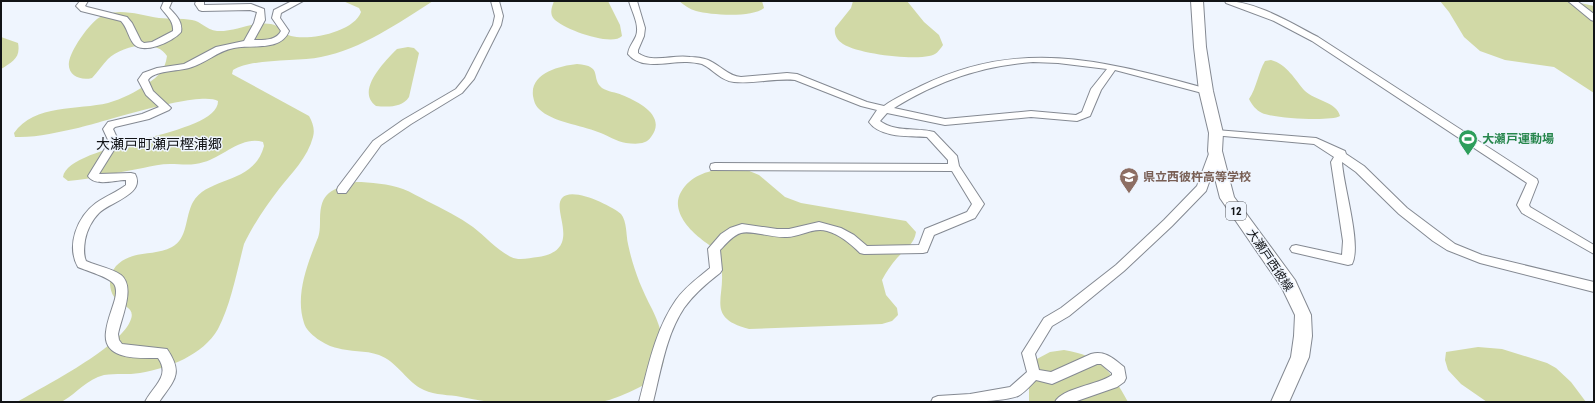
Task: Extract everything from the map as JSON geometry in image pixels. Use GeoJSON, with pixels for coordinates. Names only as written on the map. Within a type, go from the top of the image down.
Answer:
{"type":"FeatureCollection","features":[{"type":"Feature","properties":{"kind":"main road","name":"大瀬戸西彼線"},"geometry":{"type":"LineString","coordinates":[[1197,1],[1200,47],[1206,91],[1216,133],[1214,151],[1226,198],[1289,285],[1303,315],[1303,336],[1300,357],[1280,402]]}},
{"type":"Feature","properties":{"kind":"street"},"geometry":{"type":"LineString","coordinates":[[84,1],[80,6],[84,9],[124,19],[128,23],[137,43],[143,46],[155,44],[177,32],[178,26],[174,18],[165,8],[168,1]]}},
{"type":"Feature","properties":{"kind":"street"},"geometry":{"type":"LineString","coordinates":[[200,1],[199,4],[202,8],[251,7],[261,11],[259,22],[248,43]]}},
{"type":"Feature","properties":{"kind":"street"},"geometry":{"type":"LineString","coordinates":[[152,402],[170,375],[169,362],[162,353],[125,350],[116,347],[113,342],[112,331],[121,297],[122,286],[118,280],[82,264],[78,259],[77,252],[79,241],[89,216],[105,202],[131,188],[133,183],[131,177],[97,178],[93,176],[97,167],[110,152],[114,142],[108,129],[112,124],[145,117],[166,108],[149,93],[143,80],[146,75],[157,71],[188,66],[219,49],[248,43],[270,42],[283,36],[285,31],[276,18],[277,12],[299,1]]}},
{"type":"Feature","properties":{"kind":"street"},"geometry":{"type":"LineString","coordinates":[[342,190],[377,143],[407,122],[453,95],[469,79],[497,25],[499,16],[495,1]]}},
{"type":"Feature","properties":{"kind":"street"},"geometry":{"type":"LineString","coordinates":[[633,1],[640,27],[640,36],[633,46],[633,54],[640,59],[654,61],[696,60],[705,62],[731,79],[797,77],[864,104],[945,122],[1031,114],[1077,118],[1086,114],[1096,89],[1112,67]]}},
{"type":"Feature","properties":{"kind":"street"},"geometry":{"type":"LineString","coordinates":[[1229,1],[1277,19],[1315,39],[1533,182],[1523,205],[1526,210],[1594,250]]}},
{"type":"Feature","properties":{"kind":"street"},"geometry":{"type":"LineString","coordinates":[[1572,1],[1594,18]]}},
{"type":"Feature","properties":{"kind":"street"},"geometry":{"type":"LineString","coordinates":[[646,402],[673,314],[689,293],[716,270],[714,249],[725,236],[748,226],[771,232],[789,233],[821,226],[832,229],[855,241],[864,250],[923,250],[929,232],[971,215],[978,204],[954,166],[953,158],[930,134],[903,132],[880,128],[874,122],[878,115],[887,109],[943,78],[965,70],[992,64],[1044,58],[1079,61],[1112,67],[1206,91]]}},
{"type":"Feature","properties":{"kind":"street"},"geometry":{"type":"LineString","coordinates":[[1216,133],[1300,138],[1316,141],[1341,154],[1360,169],[1403,212],[1451,247],[1480,259],[1594,287]]}},
{"type":"Feature","properties":{"kind":"street"},"geometry":{"type":"LineString","coordinates":[[1034,374],[1028,353],[1048,322],[1065,312],[1120,268],[1168,223],[1202,188],[1214,151]]}},
{"type":"Feature","properties":{"kind":"street"},"geometry":{"type":"LineString","coordinates":[[1296,249],[1348,261],[1349,241],[1336,162],[1341,154]]}},
{"type":"Feature","properties":{"kind":"street"},"geometry":{"type":"LineString","coordinates":[[715,167],[949,168],[954,166]]}},
{"type":"Feature","properties":{"kind":"street"},"geometry":{"type":"LineString","coordinates":[[1034,374],[1052,378],[1096,358],[1104,359],[1119,371],[1119,378],[1111,385],[1086,392],[1062,402]]}},
{"type":"Feature","properties":{"kind":"street"},"geometry":{"type":"LineString","coordinates":[[938,402],[970,400],[1014,392],[1034,374]]}},
{"type":"Feature","properties":{"kind":"green space"},"geometry":{"type":"Polygon","coordinates":[[[343,1],[433,1],[393,26],[351,48],[311,59],[263,62],[241,66],[233,70],[232,74],[309,116],[313,124],[314,132],[311,144],[303,158],[265,209],[251,230],[244,244],[227,309],[212,338],[194,353],[173,364],[140,373],[108,374],[98,377],[60,402],[17,402],[81,365],[125,330],[132,315],[128,308],[113,296],[110,287],[110,278],[116,266],[129,257],[165,250],[177,243],[184,233],[190,208],[200,194],[209,188],[251,168],[259,159],[264,146],[263,142],[248,141],[200,163],[160,165],[68,181],[63,177],[72,165],[90,155],[171,132],[195,123],[212,113],[218,101],[208,99],[172,103],[55,133],[39,136],[15,137],[14,133],[33,117],[58,110],[108,103],[129,95],[143,87],[155,78],[163,69],[167,56],[162,50],[155,47],[138,46],[114,54],[92,78],[79,78],[70,71],[69,62],[76,45],[89,27],[97,19],[105,15],[125,12],[159,18],[192,20],[217,31],[264,23],[274,25],[291,36],[319,36],[341,30],[357,19],[361,12],[359,8],[343,1]]]}},
{"type":"Feature","properties":{"kind":"green space"},"geometry":{"type":"Polygon","coordinates":[[[554,1],[608,1],[620,25],[622,36],[617,39],[598,38],[577,32],[559,23],[552,17],[551,10],[554,1]]]}},
{"type":"Feature","properties":{"kind":"green space"},"geometry":{"type":"Polygon","coordinates":[[[679,1],[762,1],[764,8],[750,13],[731,15],[711,14],[696,11],[679,1]]]}},
{"type":"Feature","properties":{"kind":"green space"},"geometry":{"type":"Polygon","coordinates":[[[853,1],[907,1],[924,22],[939,35],[943,45],[934,55],[921,57],[898,57],[851,48],[839,41],[836,37],[835,28],[851,8],[853,1]]]}},
{"type":"Feature","properties":{"kind":"green space"},"geometry":{"type":"Polygon","coordinates":[[[1440,1],[1571,1],[1594,6],[1594,93],[1554,67],[1505,60],[1480,51],[1464,37],[1449,12],[1440,1]]]}},
{"type":"Feature","properties":{"kind":"green space"},"geometry":{"type":"Polygon","coordinates":[[[1,37],[18,43],[19,48],[15,59],[1,69],[1,37]]]}},
{"type":"Feature","properties":{"kind":"green space"},"geometry":{"type":"Polygon","coordinates":[[[408,47],[414,48],[419,53],[409,97],[406,101],[398,105],[376,106],[370,100],[369,92],[374,76],[397,49],[408,47]]]}},
{"type":"Feature","properties":{"kind":"green space"},"geometry":{"type":"Polygon","coordinates":[[[1271,60],[1282,65],[1309,94],[1335,107],[1340,116],[1325,119],[1301,119],[1268,115],[1258,110],[1249,99],[1265,61],[1271,60]]]}},
{"type":"Feature","properties":{"kind":"green space"},"geometry":{"type":"Polygon","coordinates":[[[577,64],[591,67],[594,70],[597,80],[602,88],[629,98],[649,111],[656,123],[655,129],[649,140],[633,144],[623,142],[601,133],[551,117],[539,109],[533,96],[533,88],[541,76],[554,69],[577,64]]]}},
{"type":"Feature","properties":{"kind":"green space"},"geometry":{"type":"Polygon","coordinates":[[[724,168],[747,170],[759,175],[785,197],[801,203],[906,221],[916,232],[915,236],[911,244],[897,258],[882,280],[886,295],[897,308],[898,315],[892,321],[882,324],[749,329],[735,324],[726,318],[720,305],[722,277],[721,263],[717,252],[690,229],[682,218],[678,205],[678,198],[689,182],[705,173],[724,168]]]}},
{"type":"Feature","properties":{"kind":"green space"},"geometry":{"type":"Polygon","coordinates":[[[356,182],[398,187],[409,192],[462,220],[473,227],[501,251],[517,259],[538,257],[552,253],[560,247],[563,239],[563,230],[560,204],[562,198],[567,195],[574,194],[592,198],[609,206],[623,217],[635,270],[659,325],[663,342],[664,360],[658,375],[649,382],[633,390],[605,401],[493,402],[428,392],[410,380],[391,362],[379,355],[333,347],[323,342],[309,331],[304,323],[301,302],[303,281],[309,260],[319,235],[322,203],[325,197],[340,187],[356,182]]]}},
{"type":"Feature","properties":{"kind":"green space"},"geometry":{"type":"Polygon","coordinates":[[[1478,347],[1502,349],[1547,363],[1556,368],[1571,382],[1586,402],[1487,402],[1461,384],[1448,370],[1445,360],[1446,352],[1478,347]]]}},
{"type":"Feature","properties":{"kind":"green space"},"geometry":{"type":"Polygon","coordinates":[[[1064,350],[1087,356],[1104,367],[1116,382],[1128,402],[1029,402],[1029,374],[1035,360],[1050,352],[1064,350]]]}},
{"type":"Feature","properties":{"kind":"place","name":"大瀬戸運動場"},"geometry":{"type":"Point","coordinates":[1468,156]}},
{"type":"Feature","properties":{"kind":"place","name":"県立西彼杵高等学校"},"geometry":{"type":"Point","coordinates":[1129,194]}},
{"type":"Feature","properties":{"kind":"district","name":"大瀬戸町瀬戸樫浦郷"},"geometry":{"type":"Point","coordinates":[159,144]}}]}
